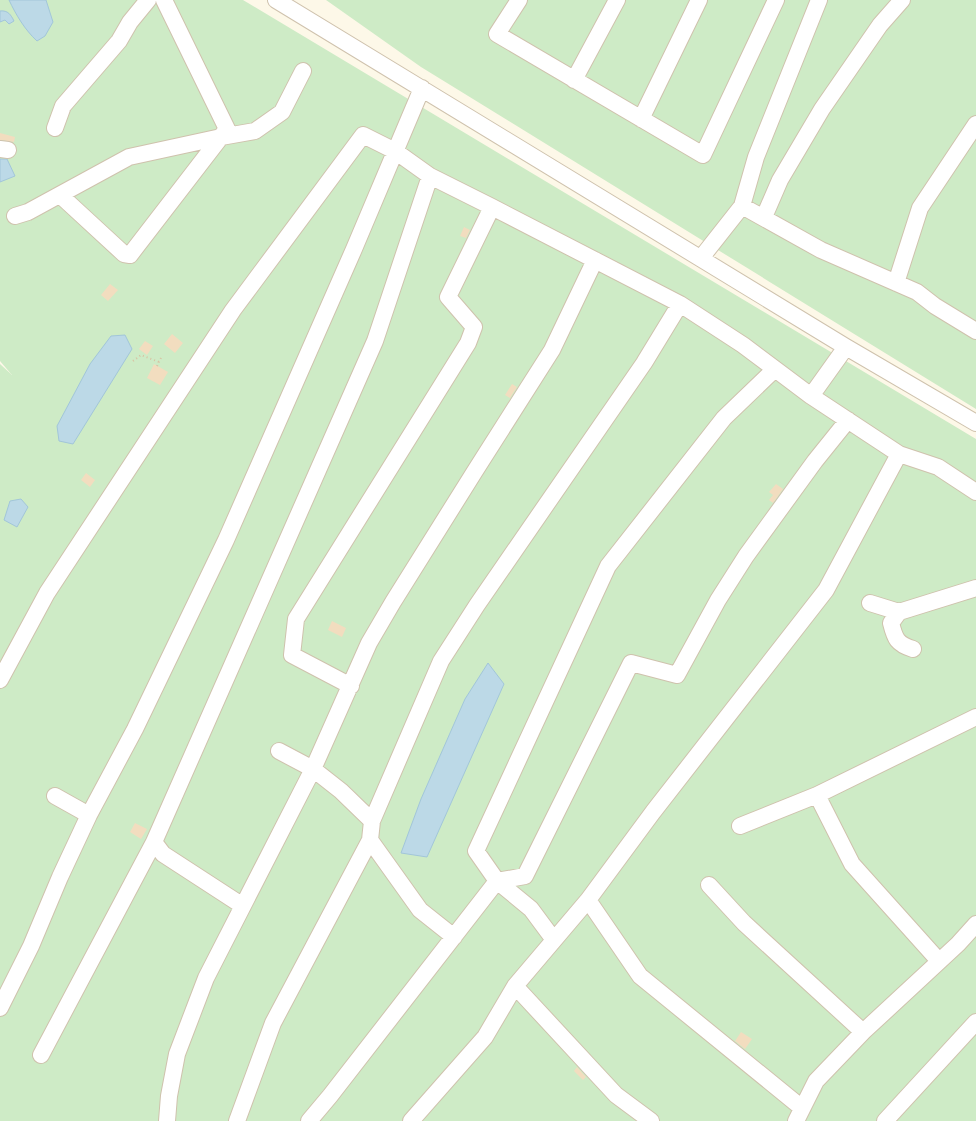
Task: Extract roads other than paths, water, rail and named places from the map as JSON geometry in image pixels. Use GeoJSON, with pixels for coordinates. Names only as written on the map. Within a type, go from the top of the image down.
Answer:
{"type":"FeatureCollection","features":[{"type":"Feature","properties":{"kind":"street"},"geometry":{"type":"LineString","coordinates":[[55,128],[63,106],[119,41],[130,22],[148,0]]}},
{"type":"Feature","properties":{"kind":"street"},"geometry":{"type":"LineString","coordinates":[[60,195],[124,254],[130,255],[227,130],[164,0]]}},
{"type":"Feature","properties":{"kind":"street"},"geometry":{"type":"LineString","coordinates":[[276,0],[846,347],[976,423]]}},
{"type":"Feature","properties":{"kind":"street"},"geometry":{"type":"LineString","coordinates":[[519,0],[497,34],[703,155],[776,0]]}},
{"type":"Feature","properties":{"kind":"street"},"geometry":{"type":"LineString","coordinates":[[574,80],[617,0]]}},
{"type":"Feature","properties":{"kind":"street"},"geometry":{"type":"LineString","coordinates":[[641,119],[699,0]]}},
{"type":"Feature","properties":{"kind":"street"},"geometry":{"type":"LineString","coordinates":[[700,258],[742,206],[756,157],[819,0]]}},
{"type":"Feature","properties":{"kind":"street"},"geometry":{"type":"LineString","coordinates":[[764,217],[780,180],[822,109],[880,25],[902,0]]}},
{"type":"Feature","properties":{"kind":"street"},"geometry":{"type":"LineString","coordinates":[[15,216],[28,212],[129,157],[255,131],[282,112],[303,71]]}},
{"type":"Feature","properties":{"kind":"street"},"geometry":{"type":"LineString","coordinates":[[0,1008],[31,946],[60,877],[89,815],[134,729],[226,540],[345,270],[422,88]]}},
{"type":"Feature","properties":{"kind":"street"},"geometry":{"type":"LineString","coordinates":[[896,283],[920,208],[976,124]]}},
{"type":"Feature","properties":{"kind":"street"},"geometry":{"type":"LineString","coordinates":[[0,680],[47,593],[233,310],[363,135],[395,151],[430,176],[680,304],[743,345],[811,396],[898,454],[938,467],[976,492]]}},
{"type":"Feature","properties":{"kind":"street"},"geometry":{"type":"LineString","coordinates":[[41,1055],[154,842],[375,341],[430,176]]}},
{"type":"Feature","properties":{"kind":"street"},"geometry":{"type":"LineString","coordinates":[[742,206],[821,250],[917,292],[935,306],[976,331]]}},
{"type":"Feature","properties":{"kind":"street"},"geometry":{"type":"LineString","coordinates":[[351,686],[292,656],[296,619],[468,343],[474,327],[448,297],[492,207]]}},
{"type":"Feature","properties":{"kind":"street"},"geometry":{"type":"LineString","coordinates":[[167,1121],[169,1096],[177,1054],[206,978],[314,769],[369,643],[471,477],[552,350],[595,260]]}},
{"type":"Feature","properties":{"kind":"street"},"geometry":{"type":"LineString","coordinates":[[237,1121],[273,1023],[370,840],[372,821],[441,661],[477,605],[644,363],[680,304]]}},
{"type":"Feature","properties":{"kind":"street"},"geometry":{"type":"LineString","coordinates":[[811,396],[846,347]]}},
{"type":"Feature","properties":{"kind":"street"},"geometry":{"type":"LineString","coordinates":[[554,940],[531,909],[497,881],[476,851],[608,566],[724,418],[775,369]]}},
{"type":"Feature","properties":{"kind":"street"},"geometry":{"type":"LineString","coordinates":[[309,1121],[497,881],[525,876],[631,663],[677,675],[718,600],[746,556],[815,461],[848,420]]}},
{"type":"Feature","properties":{"kind":"street"},"geometry":{"type":"LineString","coordinates":[[411,1121],[485,1037],[515,986],[588,900],[653,812],[826,590],[898,454]]}},
{"type":"Feature","properties":{"kind":"street"},"geometry":{"type":"LineString","coordinates":[[870,603],[899,612],[976,588]]}},
{"type":"Feature","properties":{"kind":"street"},"geometry":{"type":"LineString","coordinates":[[899,612],[891,623],[895,638],[903,646],[913,649]]}},
{"type":"Feature","properties":{"kind":"street"},"geometry":{"type":"LineString","coordinates":[[740,826],[817,795],[976,717]]}},
{"type":"Feature","properties":{"kind":"street"},"geometry":{"type":"LineString","coordinates":[[279,751],[314,769],[341,791],[372,821]]}},
{"type":"Feature","properties":{"kind":"street"},"geometry":{"type":"LineString","coordinates":[[817,795],[852,864],[939,961]]}},
{"type":"Feature","properties":{"kind":"street"},"geometry":{"type":"LineString","coordinates":[[55,796],[89,815]]}},
{"type":"Feature","properties":{"kind":"street"},"geometry":{"type":"LineString","coordinates":[[370,840],[420,910],[454,937]]}},
{"type":"Feature","properties":{"kind":"street"},"geometry":{"type":"LineString","coordinates":[[154,842],[163,854],[243,906]]}},
{"type":"Feature","properties":{"kind":"street"},"geometry":{"type":"LineString","coordinates":[[709,885],[744,923],[863,1032]]}},
{"type":"Feature","properties":{"kind":"street"},"geometry":{"type":"LineString","coordinates":[[588,900],[640,976],[799,1115],[816,1081],[863,1032],[958,944],[976,924]]}},
{"type":"Feature","properties":{"kind":"street"},"geometry":{"type":"LineString","coordinates":[[515,986],[616,1095],[651,1121]]}},
{"type":"Feature","properties":{"kind":"street"},"geometry":{"type":"LineString","coordinates":[[886,1121],[976,1022]]}},
{"type":"Feature","properties":{"kind":"water"},"geometry":{"type":"Polygon","coordinates":[[[9,0],[46,0],[53,22],[45,36],[37,41],[33,37],[21,22],[9,0]]]}},
{"type":"Feature","properties":{"kind":"water"},"geometry":{"type":"Polygon","coordinates":[[[0,11],[7,12],[14,21],[9,24],[5,20],[0,22],[0,11]]]}},
{"type":"Feature","properties":{"kind":"water"},"geometry":{"type":"Polygon","coordinates":[[[0,159],[7,159],[15,176],[0,182],[0,159]]]}},
{"type":"Feature","properties":{"kind":"water"},"geometry":{"type":"Polygon","coordinates":[[[125,335],[132,349],[73,444],[59,441],[57,426],[90,364],[111,336],[125,335]]]}},
{"type":"Feature","properties":{"kind":"water"},"geometry":{"type":"Polygon","coordinates":[[[21,499],[28,507],[17,527],[4,520],[10,501],[21,499]]]}},
{"type":"Feature","properties":{"kind":"water"},"geometry":{"type":"Polygon","coordinates":[[[488,663],[504,684],[427,857],[401,853],[421,799],[465,699],[488,663]]]}}]}
